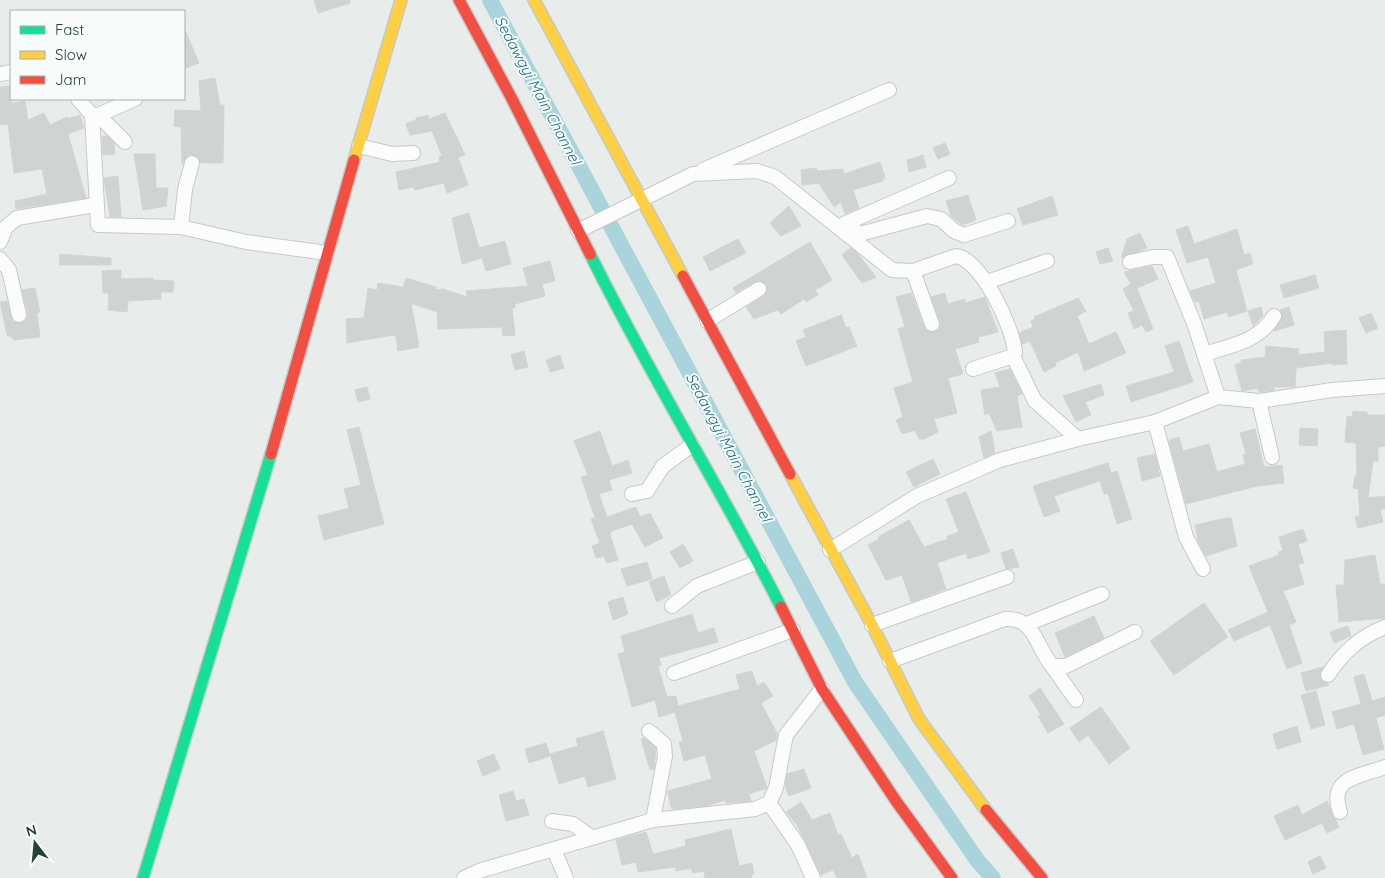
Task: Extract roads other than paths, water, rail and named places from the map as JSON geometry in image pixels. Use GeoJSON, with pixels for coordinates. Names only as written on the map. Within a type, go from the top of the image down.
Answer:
{"type":"FeatureCollection","features":[{"type":"Feature","properties":{"kind":"street"},"geometry":{"type":"LineString","coordinates":[[143,878],[286,405],[327,253],[401,0]]}},
{"type":"Feature","properties":{"kind":"street"},"geometry":{"type":"LineString","coordinates":[[459,0],[512,99],[655,382],[758,562],[822,689],[896,800],[952,878]]}},
{"type":"Feature","properties":{"kind":"street"},"geometry":{"type":"LineString","coordinates":[[534,0],[872,625],[919,719],[934,741],[1042,878]]}},
{"type":"Feature","properties":{"kind":"street"},"geometry":{"type":"LineString","coordinates":[[578,231],[693,174],[889,90]]}},
{"type":"Feature","properties":{"kind":"street"},"geometry":{"type":"LineString","coordinates":[[79,100],[126,142]]}},
{"type":"Feature","properties":{"kind":"street"},"geometry":{"type":"LineString","coordinates":[[95,115],[132,100]]}},
{"type":"Feature","properties":{"kind":"street"},"geometry":{"type":"LineString","coordinates":[[95,115],[95,205],[98,225],[181,227],[246,242],[327,253]]}},
{"type":"Feature","properties":{"kind":"street"},"geometry":{"type":"LineString","coordinates":[[359,146],[392,154],[413,153]]}},
{"type":"Feature","properties":{"kind":"street"},"geometry":{"type":"LineString","coordinates":[[181,227],[184,189],[192,163]]}},
{"type":"Feature","properties":{"kind":"street"},"geometry":{"type":"LineString","coordinates":[[693,174],[757,171],[775,176],[828,216],[892,270],[913,271],[956,256],[964,257],[987,282],[1015,346],[1013,356],[1035,401],[1078,439]]}},
{"type":"Feature","properties":{"kind":"street"},"geometry":{"type":"LineString","coordinates":[[844,224],[950,178]]}},
{"type":"Feature","properties":{"kind":"street"},"geometry":{"type":"LineString","coordinates":[[0,242],[3,227],[17,218],[95,205]]}},
{"type":"Feature","properties":{"kind":"street"},"geometry":{"type":"LineString","coordinates":[[828,216],[860,234],[927,216],[935,217],[954,231],[964,235],[1008,222]]}},
{"type":"Feature","properties":{"kind":"street"},"geometry":{"type":"LineString","coordinates":[[1130,262],[1153,257],[1167,257],[1196,326],[1218,397]]}},
{"type":"Feature","properties":{"kind":"street"},"geometry":{"type":"LineString","coordinates":[[0,259],[9,270],[19,315]]}},
{"type":"Feature","properties":{"kind":"street"},"geometry":{"type":"LineString","coordinates":[[987,282],[1047,261]]}},
{"type":"Feature","properties":{"kind":"street"},"geometry":{"type":"LineString","coordinates":[[913,271],[932,324]]}},
{"type":"Feature","properties":{"kind":"street"},"geometry":{"type":"LineString","coordinates":[[707,321],[759,288]]}},
{"type":"Feature","properties":{"kind":"street"},"geometry":{"type":"LineString","coordinates":[[1204,354],[1244,342],[1267,327],[1274,316]]}},
{"type":"Feature","properties":{"kind":"street"},"geometry":{"type":"LineString","coordinates":[[973,369],[1013,356]]}},
{"type":"Feature","properties":{"kind":"street"},"geometry":{"type":"LineString","coordinates":[[830,550],[916,496],[1000,460],[1078,439],[1155,422],[1218,397],[1259,401],[1332,390],[1385,386]]}},
{"type":"Feature","properties":{"kind":"street"},"geometry":{"type":"LineString","coordinates":[[1259,401],[1272,458]]}},
{"type":"Feature","properties":{"kind":"street"},"geometry":{"type":"LineString","coordinates":[[1155,422],[1186,537],[1203,569]]}},
{"type":"Feature","properties":{"kind":"street"},"geometry":{"type":"LineString","coordinates":[[632,494],[647,491],[663,466],[692,445]]}},
{"type":"Feature","properties":{"kind":"street"},"geometry":{"type":"LineString","coordinates":[[672,606],[697,586],[758,562]]}},
{"type":"Feature","properties":{"kind":"street"},"geometry":{"type":"LineString","coordinates":[[872,625],[1007,577]]}},
{"type":"Feature","properties":{"kind":"street"},"geometry":{"type":"LineString","coordinates":[[1027,624],[1102,594]]}},
{"type":"Feature","properties":{"kind":"street"},"geometry":{"type":"LineString","coordinates":[[890,661],[1005,619],[1016,618],[1027,624],[1052,666],[1076,700]]}},
{"type":"Feature","properties":{"kind":"street"},"geometry":{"type":"LineString","coordinates":[[1328,675],[1340,656],[1362,638],[1385,627]]}},
{"type":"Feature","properties":{"kind":"street"},"geometry":{"type":"LineString","coordinates":[[674,673],[793,630]]}},
{"type":"Feature","properties":{"kind":"street"},"geometry":{"type":"LineString","coordinates":[[1052,666],[1066,666],[1135,632]]}},
{"type":"Feature","properties":{"kind":"street"},"geometry":{"type":"LineString","coordinates":[[464,878],[479,871],[653,820],[756,809],[769,804],[776,788],[786,735],[822,689]]}},
{"type":"Feature","properties":{"kind":"street"},"geometry":{"type":"LineString","coordinates":[[649,730],[664,744],[665,756],[653,820]]}},
{"type":"Feature","properties":{"kind":"street"},"geometry":{"type":"LineString","coordinates":[[1340,812],[1335,799],[1337,790],[1344,782],[1385,767]]}},
{"type":"Feature","properties":{"kind":"street"},"geometry":{"type":"LineString","coordinates":[[769,804],[798,845],[813,878]]}},
{"type":"Feature","properties":{"kind":"street"},"geometry":{"type":"LineString","coordinates":[[552,821],[573,824],[591,837]]}},
{"type":"Feature","properties":{"kind":"street"},"geometry":{"type":"LineString","coordinates":[[554,850],[566,878]]}},
{"type":"Feature","properties":{"kind":"waterway","name":"Sedawgyi Main Channel"},"geometry":{"type":"LineString","coordinates":[[490,0],[855,682],[977,860],[993,878]]}}]}
